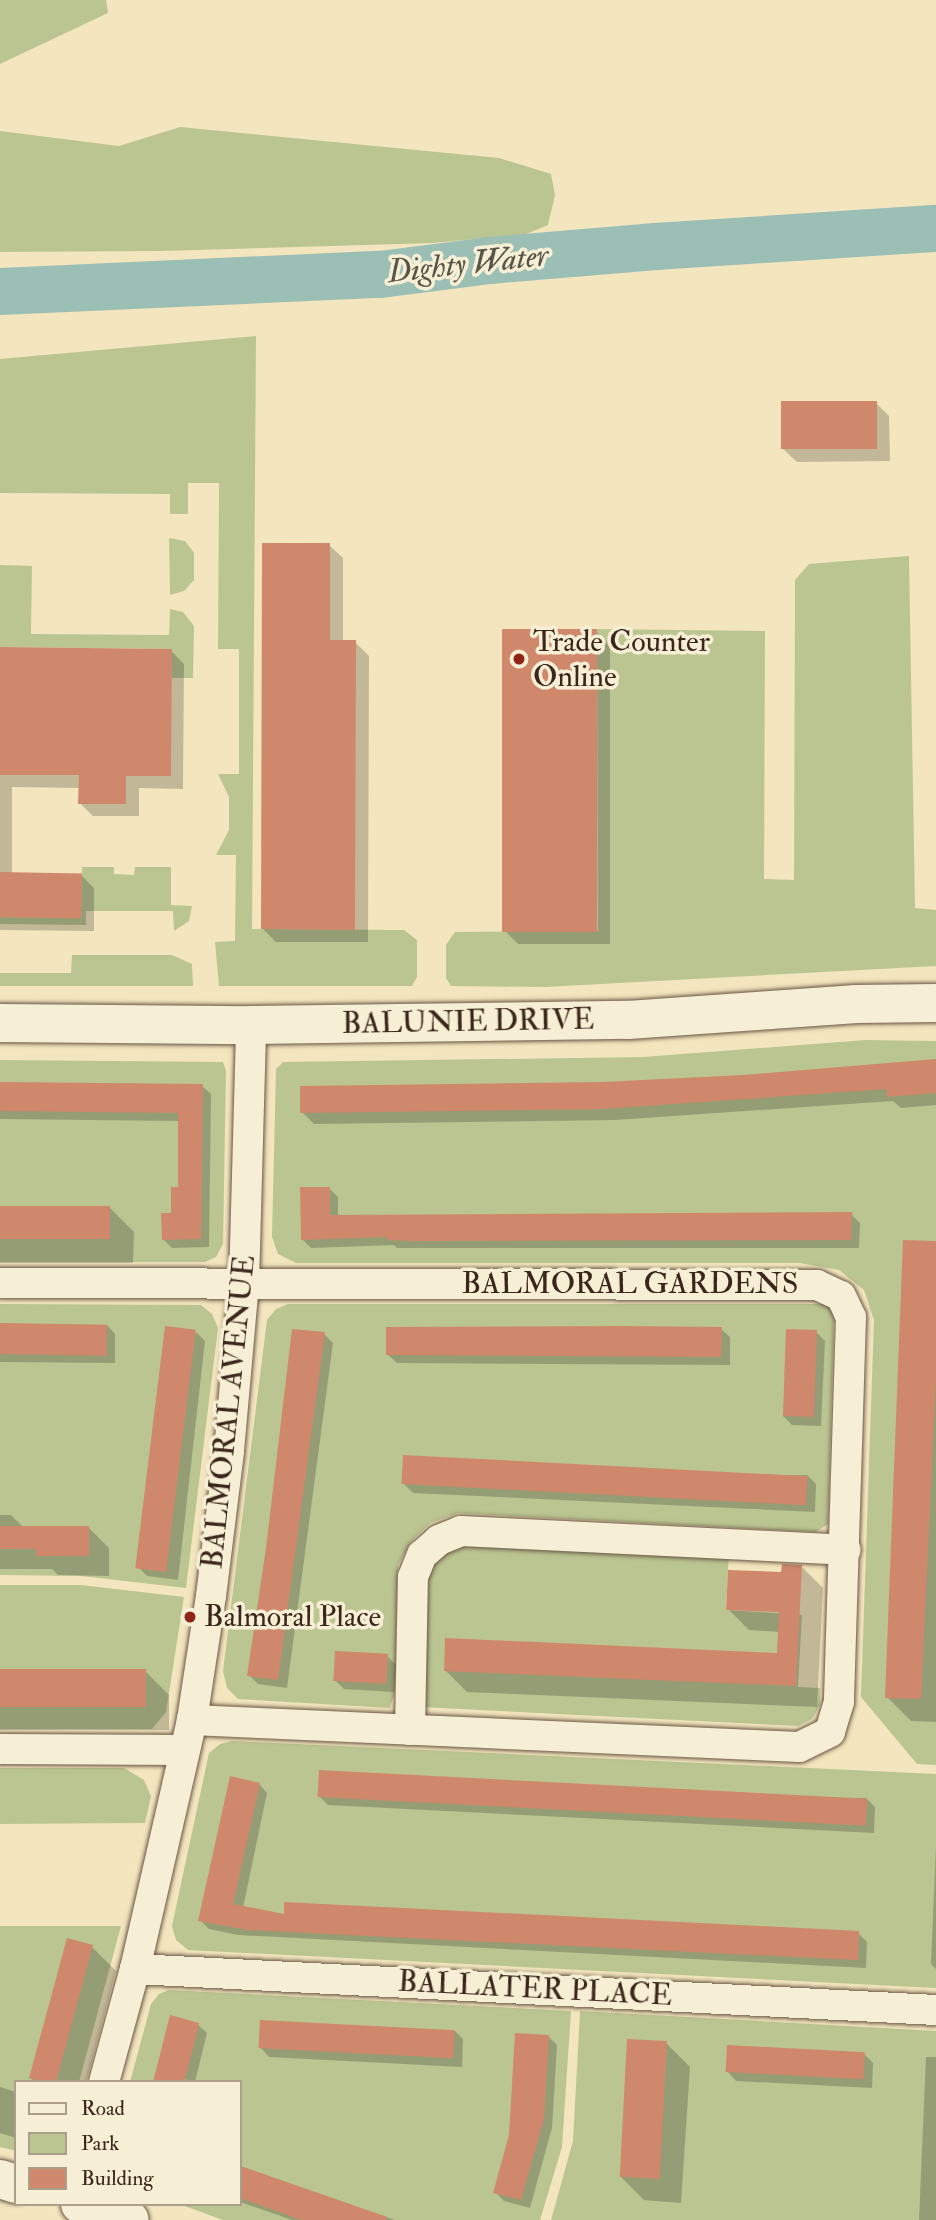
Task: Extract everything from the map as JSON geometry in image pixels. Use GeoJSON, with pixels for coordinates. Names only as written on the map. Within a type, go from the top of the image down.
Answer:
{"type":"FeatureCollection","features":[{"type":"Feature","properties":{"kind":"street","name":"BALUNIE DRIVE"},"geometry":{"type":"LineString","coordinates":[[0,1023],[251,1025],[628,1020],[856,1004],[936,1003]]}},
{"type":"Feature","properties":{"kind":"street","name":"BALMORAL AVENUE"},"geometry":{"type":"LineString","coordinates":[[105,2080],[135,1969],[192,1720],[227,1464],[244,1283],[251,1025]]}},
{"type":"Feature","properties":{"kind":"street","name":"BALMORAL GARDENS"},"geometry":{"type":"LineString","coordinates":[[0,1283],[817,1284],[841,1296],[851,1317],[846,1550],[839,1702],[830,1732],[799,1748],[192,1720]]}},
{"type":"Feature","properties":{"kind":"street"},"geometry":{"type":"LineString","coordinates":[[410,1730],[413,1577],[422,1555],[439,1540],[460,1531],[846,1550]]}},
{"type":"Feature","properties":{"kind":"street"},"geometry":{"type":"LineString","coordinates":[[0,1749],[184,1750]]}},
{"type":"Feature","properties":{"kind":"street","name":"BALLATER PLACE"},"geometry":{"type":"LineString","coordinates":[[135,1969],[936,2010]]}},
{"type":"Feature","properties":{"kind":"street"},"geometry":{"type":"LineString","coordinates":[[86,2206],[130,2220]]}},
{"type":"Feature","properties":{"kind":"green space"},"geometry":{"type":"Polygon","coordinates":[[[0,0],[106,0],[108,13],[0,64],[0,0]]]}},
{"type":"Feature","properties":{"kind":"green space"},"geometry":{"type":"Polygon","coordinates":[[[180,127],[499,158],[551,174],[555,195],[548,225],[526,234],[433,243],[160,251],[0,252],[0,131],[119,146],[180,127]]]}},
{"type":"Feature","properties":{"kind":"green space"},"geometry":{"type":"Polygon","coordinates":[[[256,336],[252,929],[404,930],[417,940],[417,977],[412,986],[219,986],[215,942],[235,941],[236,855],[216,855],[229,830],[229,797],[218,774],[239,774],[239,649],[218,649],[219,483],[188,483],[188,514],[170,514],[170,494],[0,493],[0,359],[256,336]]]}},
{"type":"Feature","properties":{"kind":"green space"},"geometry":{"type":"Polygon","coordinates":[[[169,538],[185,541],[194,553],[194,580],[184,591],[170,595],[169,538]]]}},
{"type":"Feature","properties":{"kind":"green space"},"geometry":{"type":"Polygon","coordinates":[[[909,556],[915,908],[936,910],[936,966],[545,987],[451,986],[446,978],[446,945],[455,932],[598,931],[597,629],[765,631],[764,879],[794,880],[795,580],[809,564],[909,556]]]}},
{"type":"Feature","properties":{"kind":"green space"},"geometry":{"type":"Polygon","coordinates":[[[0,565],[32,566],[31,634],[169,635],[170,609],[183,612],[194,626],[193,678],[172,678],[171,649],[0,647],[0,565]]]}},
{"type":"Feature","properties":{"kind":"green space"},"geometry":{"type":"Polygon","coordinates":[[[82,867],[114,867],[114,874],[134,875],[135,867],[171,867],[171,905],[192,906],[189,921],[174,931],[173,911],[86,911],[86,925],[0,924],[0,917],[81,918],[82,867]]]}},
{"type":"Feature","properties":{"kind":"green space"},"geometry":{"type":"Polygon","coordinates":[[[72,955],[172,955],[192,964],[193,986],[0,986],[0,973],[71,973],[72,955]]]}},
{"type":"Feature","properties":{"kind":"green space"},"geometry":{"type":"Polygon","coordinates":[[[866,1040],[936,1041],[936,1765],[917,1764],[861,1697],[874,1320],[864,1290],[839,1270],[800,1263],[296,1263],[278,1254],[272,1237],[276,1069],[283,1062],[643,1057],[866,1040]]]}},
{"type":"Feature","properties":{"kind":"green space"},"geometry":{"type":"Polygon","coordinates":[[[0,1060],[223,1062],[226,1071],[223,1244],[216,1257],[205,1262],[0,1262],[0,1060]]]}},
{"type":"Feature","properties":{"kind":"green space"},"geometry":{"type":"Polygon","coordinates":[[[0,1304],[201,1305],[212,1314],[218,1328],[186,1588],[81,1576],[0,1575],[0,1304]]]}},
{"type":"Feature","properties":{"kind":"green space"},"geometry":{"type":"Polygon","coordinates":[[[288,1304],[827,1304],[834,1310],[828,1524],[816,1532],[458,1513],[430,1523],[411,1541],[398,1565],[395,1691],[390,1708],[238,1699],[227,1688],[223,1671],[267,1320],[276,1309],[288,1304]]]}},
{"type":"Feature","properties":{"kind":"green space"},"geometry":{"type":"Polygon","coordinates":[[[455,1545],[729,1552],[726,1610],[802,1615],[798,1687],[820,1688],[820,1705],[812,1719],[798,1726],[421,1707],[424,1575],[435,1557],[455,1545]]]}},
{"type":"Feature","properties":{"kind":"green space"},"geometry":{"type":"Polygon","coordinates":[[[0,1585],[81,1585],[184,1597],[166,1712],[152,1729],[0,1729],[0,1585]]]}},
{"type":"Feature","properties":{"kind":"green space"},"geometry":{"type":"Polygon","coordinates":[[[232,1741],[936,1774],[936,1988],[188,1950],[176,1940],[172,1926],[209,1753],[220,1744],[232,1741]]]}},
{"type":"Feature","properties":{"kind":"green space"},"geometry":{"type":"Polygon","coordinates":[[[0,1768],[124,1768],[144,1780],[151,1796],[145,1823],[0,1824],[0,1768]]]}},
{"type":"Feature","properties":{"kind":"green space"},"geometry":{"type":"Polygon","coordinates":[[[0,1926],[121,1926],[80,2080],[14,2080],[14,2150],[0,2147],[0,1926]]]}},
{"type":"Feature","properties":{"kind":"green space"},"geometry":{"type":"Polygon","coordinates":[[[169,1990],[571,2011],[562,2147],[540,2220],[223,2220],[184,2206],[242,2206],[242,2080],[131,2080],[151,2004],[159,1994],[169,1990]]]}},
{"type":"Feature","properties":{"kind":"green space"},"geometry":{"type":"Polygon","coordinates":[[[580,2011],[936,2031],[936,2220],[551,2220],[573,2141],[580,2011]]]}},
{"type":"Feature","properties":{"kind":"building"},"geometry":{"type":"Polygon","coordinates":[[[781,401],[877,401],[877,449],[781,449],[781,401]]]}},
{"type":"Feature","properties":{"kind":"building"},"geometry":{"type":"Polygon","coordinates":[[[262,543],[330,543],[330,640],[356,640],[355,930],[261,929],[262,543]]]}},
{"type":"Feature","properties":{"kind":"building"},"geometry":{"type":"Polygon","coordinates":[[[502,629],[597,629],[597,932],[502,932],[502,629]]]}},
{"type":"Feature","properties":{"kind":"building"},"geometry":{"type":"Polygon","coordinates":[[[0,647],[172,649],[171,776],[126,776],[126,804],[78,804],[79,775],[0,775],[0,647]]]}},
{"type":"Feature","properties":{"kind":"building"},"geometry":{"type":"Polygon","coordinates":[[[0,872],[82,873],[81,918],[0,917],[0,872]]]}},
{"type":"Feature","properties":{"kind":"building"},"geometry":{"type":"Polygon","coordinates":[[[936,1059],[936,1093],[887,1097],[887,1089],[602,1109],[300,1113],[300,1086],[602,1082],[743,1075],[936,1059]]]}},
{"type":"Feature","properties":{"kind":"building"},"geometry":{"type":"Polygon","coordinates":[[[0,1082],[203,1084],[201,1239],[162,1240],[161,1213],[171,1213],[171,1187],[178,1187],[178,1113],[0,1111],[0,1082]]]}},
{"type":"Feature","properties":{"kind":"building"},"geometry":{"type":"Polygon","coordinates":[[[300,1187],[330,1187],[330,1215],[852,1212],[851,1240],[411,1241],[387,1240],[387,1237],[301,1240],[300,1187]]]}},
{"type":"Feature","properties":{"kind":"building"},"geometry":{"type":"Polygon","coordinates":[[[0,1206],[110,1206],[110,1239],[0,1239],[0,1206]]]}},
{"type":"Feature","properties":{"kind":"building"},"geometry":{"type":"Polygon","coordinates":[[[903,1240],[936,1241],[936,1377],[921,1699],[885,1698],[903,1240]]]}},
{"type":"Feature","properties":{"kind":"building"},"geometry":{"type":"Polygon","coordinates":[[[0,1323],[107,1325],[106,1356],[0,1354],[0,1323]]]}},
{"type":"Feature","properties":{"kind":"building"},"geometry":{"type":"Polygon","coordinates":[[[165,1326],[196,1330],[166,1572],[135,1568],[165,1326]]]}},
{"type":"Feature","properties":{"kind":"building"},"geometry":{"type":"Polygon","coordinates":[[[386,1327],[722,1327],[721,1357],[386,1355],[386,1327]]]}},
{"type":"Feature","properties":{"kind":"building"},"geometry":{"type":"Polygon","coordinates":[[[292,1329],[325,1332],[278,1680],[247,1676],[266,1548],[292,1329]]]}},
{"type":"Feature","properties":{"kind":"building"},"geometry":{"type":"Polygon","coordinates":[[[786,1329],[817,1330],[814,1417],[783,1416],[786,1329]]]}},
{"type":"Feature","properties":{"kind":"building"},"geometry":{"type":"Polygon","coordinates":[[[403,1455],[807,1476],[806,1505],[401,1484],[403,1455]]]}},
{"type":"Feature","properties":{"kind":"building"},"geometry":{"type":"Polygon","coordinates":[[[0,1526],[89,1526],[89,1556],[36,1556],[36,1549],[0,1549],[0,1526]]]}},
{"type":"Feature","properties":{"kind":"building"},"geometry":{"type":"Polygon","coordinates":[[[782,1564],[802,1565],[796,1686],[444,1671],[445,1638],[777,1653],[779,1612],[726,1610],[728,1570],[781,1572],[782,1564]]]}},
{"type":"Feature","properties":{"kind":"building"},"geometry":{"type":"Polygon","coordinates":[[[335,1651],[388,1654],[386,1684],[333,1681],[335,1651]]]}},
{"type":"Feature","properties":{"kind":"building"},"geometry":{"type":"Polygon","coordinates":[[[0,1669],[146,1669],[146,1707],[0,1707],[0,1669]]]}},
{"type":"Feature","properties":{"kind":"building"},"geometry":{"type":"Polygon","coordinates":[[[319,1770],[867,1799],[866,1826],[318,1797],[319,1770]]]}},
{"type":"Feature","properties":{"kind":"building"},"geometry":{"type":"Polygon","coordinates":[[[230,1776],[260,1783],[233,1904],[284,1914],[284,1902],[859,1931],[858,1960],[248,1930],[198,1921],[230,1776]]]}},
{"type":"Feature","properties":{"kind":"building"},"geometry":{"type":"Polygon","coordinates":[[[67,1938],[93,1945],[57,2080],[29,2078],[67,1938]]]}},
{"type":"Feature","properties":{"kind":"building"},"geometry":{"type":"Polygon","coordinates":[[[170,2015],[199,2023],[185,2080],[154,2080],[170,2015]]]}},
{"type":"Feature","properties":{"kind":"building"},"geometry":{"type":"Polygon","coordinates":[[[260,2020],[455,2030],[453,2058],[259,2048],[260,2020]]]}},
{"type":"Feature","properties":{"kind":"building"},"geometry":{"type":"Polygon","coordinates":[[[515,2033],[549,2035],[544,2119],[521,2200],[493,2193],[509,2135],[515,2033]]]}},
{"type":"Feature","properties":{"kind":"building"},"geometry":{"type":"Polygon","coordinates":[[[627,2039],[667,2041],[660,2179],[620,2177],[627,2039]]]}},
{"type":"Feature","properties":{"kind":"building"},"geometry":{"type":"Polygon","coordinates":[[[727,2045],[865,2052],[863,2079],[726,2072],[727,2045]]]}},
{"type":"Feature","properties":{"kind":"building"},"geometry":{"type":"Polygon","coordinates":[[[242,2167],[387,2217],[386,2220],[301,2220],[242,2199],[242,2167]]]}},
{"type":"Feature","properties":{"kind":"waterway","name":"Dighty Water"},"geometry":{"type":"LineString","coordinates":[[0,291],[380,274],[489,260],[655,246],[936,228]]}},
{"type":"Feature","properties":{"kind":"place","name":"Trade Counter Online"},"geometry":{"type":"Point","coordinates":[519,659]}},
{"type":"Feature","properties":{"kind":"place","name":"Balmoral Place"},"geometry":{"type":"Point","coordinates":[190,1617]}}]}
